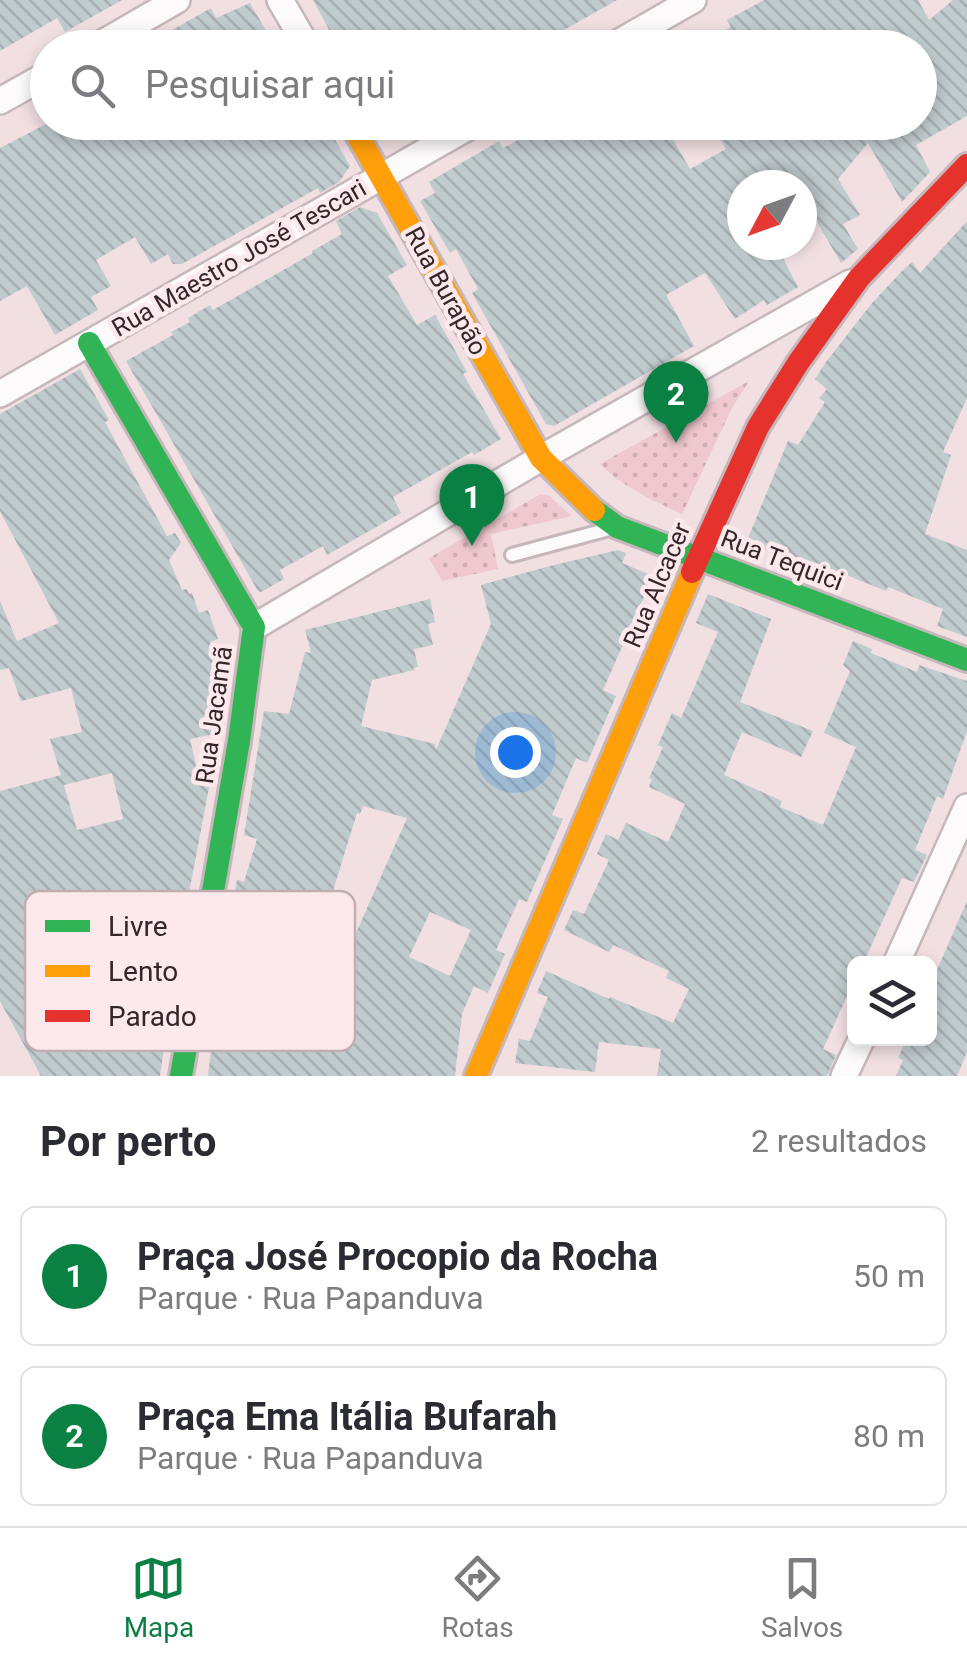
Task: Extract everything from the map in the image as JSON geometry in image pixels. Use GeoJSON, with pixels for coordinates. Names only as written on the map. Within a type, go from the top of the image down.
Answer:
{"type":"FeatureCollection","features":[{"type":"Feature","properties":{"kind":"street"},"geometry":{"type":"LineString","coordinates":[[126,30],[178,0]]}},
{"type":"Feature","properties":{"kind":"street"},"geometry":{"type":"LineString","coordinates":[[280,0],[298,30]]}},
{"type":"Feature","properties":{"kind":"street"},"geometry":{"type":"LineString","coordinates":[[640,30],[693,0]]}},
{"type":"Feature","properties":{"kind":"street"},"geometry":{"type":"LineString","coordinates":[[0,101],[30,84]]}},
{"type":"Feature","properties":{"kind":"street","name":"Rua Burapão"},"geometry":{"type":"LineString","coordinates":[[360,140],[541,458]]}},
{"type":"Feature","properties":{"kind":"street","name":"Rua Maestro José Tescari"},"geometry":{"type":"LineString","coordinates":[[0,394],[447,140]]}},
{"type":"Feature","properties":{"kind":"street","name":"Rua Alcacer"},"geometry":{"type":"LineString","coordinates":[[476,1076],[758,428],[859,278],[967,165]]}},
{"type":"Feature","properties":{"kind":"street"},"geometry":{"type":"LineString","coordinates":[[254,627],[859,278]]}},
{"type":"Feature","properties":{"kind":"street","name":"Rua Jacamã"},"geometry":{"type":"LineString","coordinates":[[89,343],[254,627],[240,741],[214,891]]}},
{"type":"Feature","properties":{"kind":"street","name":"Rua Tequici"},"geometry":{"type":"LineString","coordinates":[[541,458],[598,515],[616,527],[967,660]]}},
{"type":"Feature","properties":{"kind":"street"},"geometry":{"type":"LineString","coordinates":[[900,956],[967,807]]}},
{"type":"Feature","properties":{"kind":"street"},"geometry":{"type":"LineString","coordinates":[[844,1076],[858,1046]]}},
{"type":"Feature","properties":{"kind":"street","name":"Rua Jacamã"},"geometry":{"type":"LineString","coordinates":[[181,1076],[185,1051]]}},
{"type":"Feature","properties":{"kind":"lane"},"geometry":{"type":"LineString","coordinates":[[512,555],[616,527]]}},
{"type":"Feature","properties":{"kind":"shaded area"},"geometry":{"type":"Polygon","coordinates":[[[749,381],[732,408],[682,514],[628,486],[600,464],[749,381]]]}},
{"type":"Feature","properties":{"kind":"shaded area"},"geometry":{"type":"Polygon","coordinates":[[[541,494],[572,516],[491,534],[498,569],[442,581],[429,558],[541,494]]]}},
{"type":"Feature","properties":{"kind":"building"},"geometry":{"type":"Polygon","coordinates":[[[0,0],[122,0],[69,30],[64,30],[57,18],[30,30],[0,51],[0,0]]]}},
{"type":"Feature","properties":{"kind":"building"},"geometry":{"type":"Polygon","coordinates":[[[313,0],[617,0],[564,30],[329,30],[313,0]]]}},
{"type":"Feature","properties":{"kind":"building"},"geometry":{"type":"Polygon","coordinates":[[[764,0],[918,0],[929,20],[953,0],[967,0],[967,116],[937,133],[937,30],[726,30],[731,27],[727,20],[764,0]]]}},
{"type":"Feature","properties":{"kind":"building"},"geometry":{"type":"Polygon","coordinates":[[[250,3],[266,30],[172,30],[211,8],[216,18],[250,3]]]}},
{"type":"Feature","properties":{"kind":"building"},"geometry":{"type":"Polygon","coordinates":[[[30,132],[30,140],[335,140],[350,166],[339,182],[320,193],[318,188],[182,264],[173,264],[168,254],[151,264],[135,237],[96,260],[111,286],[91,297],[98,310],[55,335],[27,286],[0,301],[0,148],[30,132]]]}},
{"type":"Feature","properties":{"kind":"building"},"geometry":{"type":"Polygon","coordinates":[[[518,140],[673,140],[690,169],[726,149],[721,140],[925,140],[916,145],[930,172],[902,202],[868,143],[838,179],[860,215],[843,224],[858,249],[841,263],[817,222],[817,170],[727,170],[727,260],[784,260],[798,287],[767,305],[764,300],[735,319],[705,273],[666,295],[694,346],[554,426],[546,424],[472,293],[478,289],[456,249],[450,253],[420,201],[435,193],[429,182],[499,141],[503,148],[518,140]]]}},
{"type":"Feature","properties":{"kind":"building"},"geometry":{"type":"Polygon","coordinates":[[[360,207],[377,213],[407,265],[388,276],[417,325],[435,315],[467,372],[463,374],[501,439],[393,497],[401,513],[327,555],[323,546],[280,570],[284,579],[261,592],[126,361],[173,335],[171,332],[190,322],[188,318],[210,305],[213,310],[342,234],[336,221],[360,207]]]}},
{"type":"Feature","properties":{"kind":"building"},"geometry":{"type":"Polygon","coordinates":[[[967,221],[967,398],[943,452],[951,455],[925,534],[967,550],[967,637],[937,626],[943,609],[814,562],[808,576],[768,560],[772,553],[746,543],[788,441],[798,445],[825,402],[819,398],[827,389],[815,379],[826,362],[902,271],[912,262],[920,273],[967,221]]]}},
{"type":"Feature","properties":{"kind":"building"},"geometry":{"type":"Polygon","coordinates":[[[80,369],[167,536],[175,533],[181,543],[169,560],[182,590],[192,593],[199,613],[208,610],[218,639],[210,642],[224,694],[219,733],[190,739],[200,784],[210,782],[189,891],[25,891],[25,1047],[0,1001],[0,791],[61,775],[50,739],[82,732],[71,688],[21,701],[9,668],[0,670],[0,601],[17,641],[59,623],[0,511],[0,414],[80,369]],[[112,773],[64,785],[63,782],[77,830],[123,819],[112,773]]]}},
{"type":"Feature","properties":{"kind":"building"},"geometry":{"type":"Polygon","coordinates":[[[618,550],[626,553],[622,563],[653,576],[603,690],[616,696],[587,763],[576,758],[552,815],[563,819],[527,902],[519,899],[496,950],[505,954],[488,993],[474,986],[462,1014],[455,1076],[208,1076],[211,1051],[355,1051],[355,935],[407,818],[363,806],[357,813],[333,891],[235,891],[237,880],[244,882],[257,839],[244,835],[264,711],[289,714],[305,652],[311,653],[305,630],[430,599],[435,622],[428,624],[433,645],[414,649],[418,667],[414,670],[372,680],[361,726],[435,744],[436,750],[491,624],[481,585],[618,550]],[[430,912],[409,957],[450,976],[471,930],[430,912]]]}},
{"type":"Feature","properties":{"kind":"building"},"geometry":{"type":"Polygon","coordinates":[[[708,594],[771,619],[740,702],[813,731],[801,757],[742,732],[724,775],[782,801],[780,807],[823,825],[856,747],[824,733],[850,671],[843,665],[853,641],[917,672],[919,665],[967,681],[967,731],[943,799],[937,796],[915,850],[927,855],[914,882],[902,878],[867,956],[847,956],[847,996],[823,1049],[836,1055],[827,1076],[657,1076],[661,1049],[599,1042],[595,1072],[515,1063],[519,1039],[530,1041],[548,997],[537,993],[546,971],[673,1023],[689,989],[666,978],[669,971],[613,945],[609,952],[564,930],[573,910],[584,914],[609,860],[597,854],[606,834],[618,840],[626,823],[668,842],[685,804],[649,787],[649,778],[672,713],[681,718],[718,632],[696,623],[708,594]]]}},
{"type":"Feature","properties":{"kind":"building"},"geometry":{"type":"Polygon","coordinates":[[[967,901],[967,1052],[957,1076],[896,1076],[903,1046],[937,1046],[937,970],[967,901]]]}},
{"type":"Feature","properties":{"kind":"building"},"geometry":{"type":"Polygon","coordinates":[[[27,1051],[164,1051],[160,1076],[41,1076],[27,1051]]]}},
{"type":"Feature","properties":{"kind":"traffic: fast"},"geometry":{"type":"LineString","coordinates":[[89,343],[254,627],[213,891]]}},
{"type":"Feature","properties":{"kind":"traffic: fast"},"geometry":{"type":"LineString","coordinates":[[594,510],[617,527],[967,660]]}},
{"type":"Feature","properties":{"kind":"traffic: fast"},"geometry":{"type":"LineString","coordinates":[[181,1076],[185,1051]]}},
{"type":"Feature","properties":{"kind":"traffic: slow"},"geometry":{"type":"LineString","coordinates":[[360,140],[541,458],[594,510]]}},
{"type":"Feature","properties":{"kind":"traffic: slow"},"geometry":{"type":"LineString","coordinates":[[476,1076],[692,572]]}},
{"type":"Feature","properties":{"kind":"traffic: jam"},"geometry":{"type":"LineString","coordinates":[[692,572],[758,427],[798,363],[859,278],[967,165]]}},
{"type":"Feature","properties":{"kind":"place","name":"Praça Ema Itália Bufarah"},"geometry":{"type":"Point","coordinates":[676,443]}},
{"type":"Feature","properties":{"kind":"place","name":"Praça José Procopio da Rocha"},"geometry":{"type":"Point","coordinates":[472,546]}}]}
